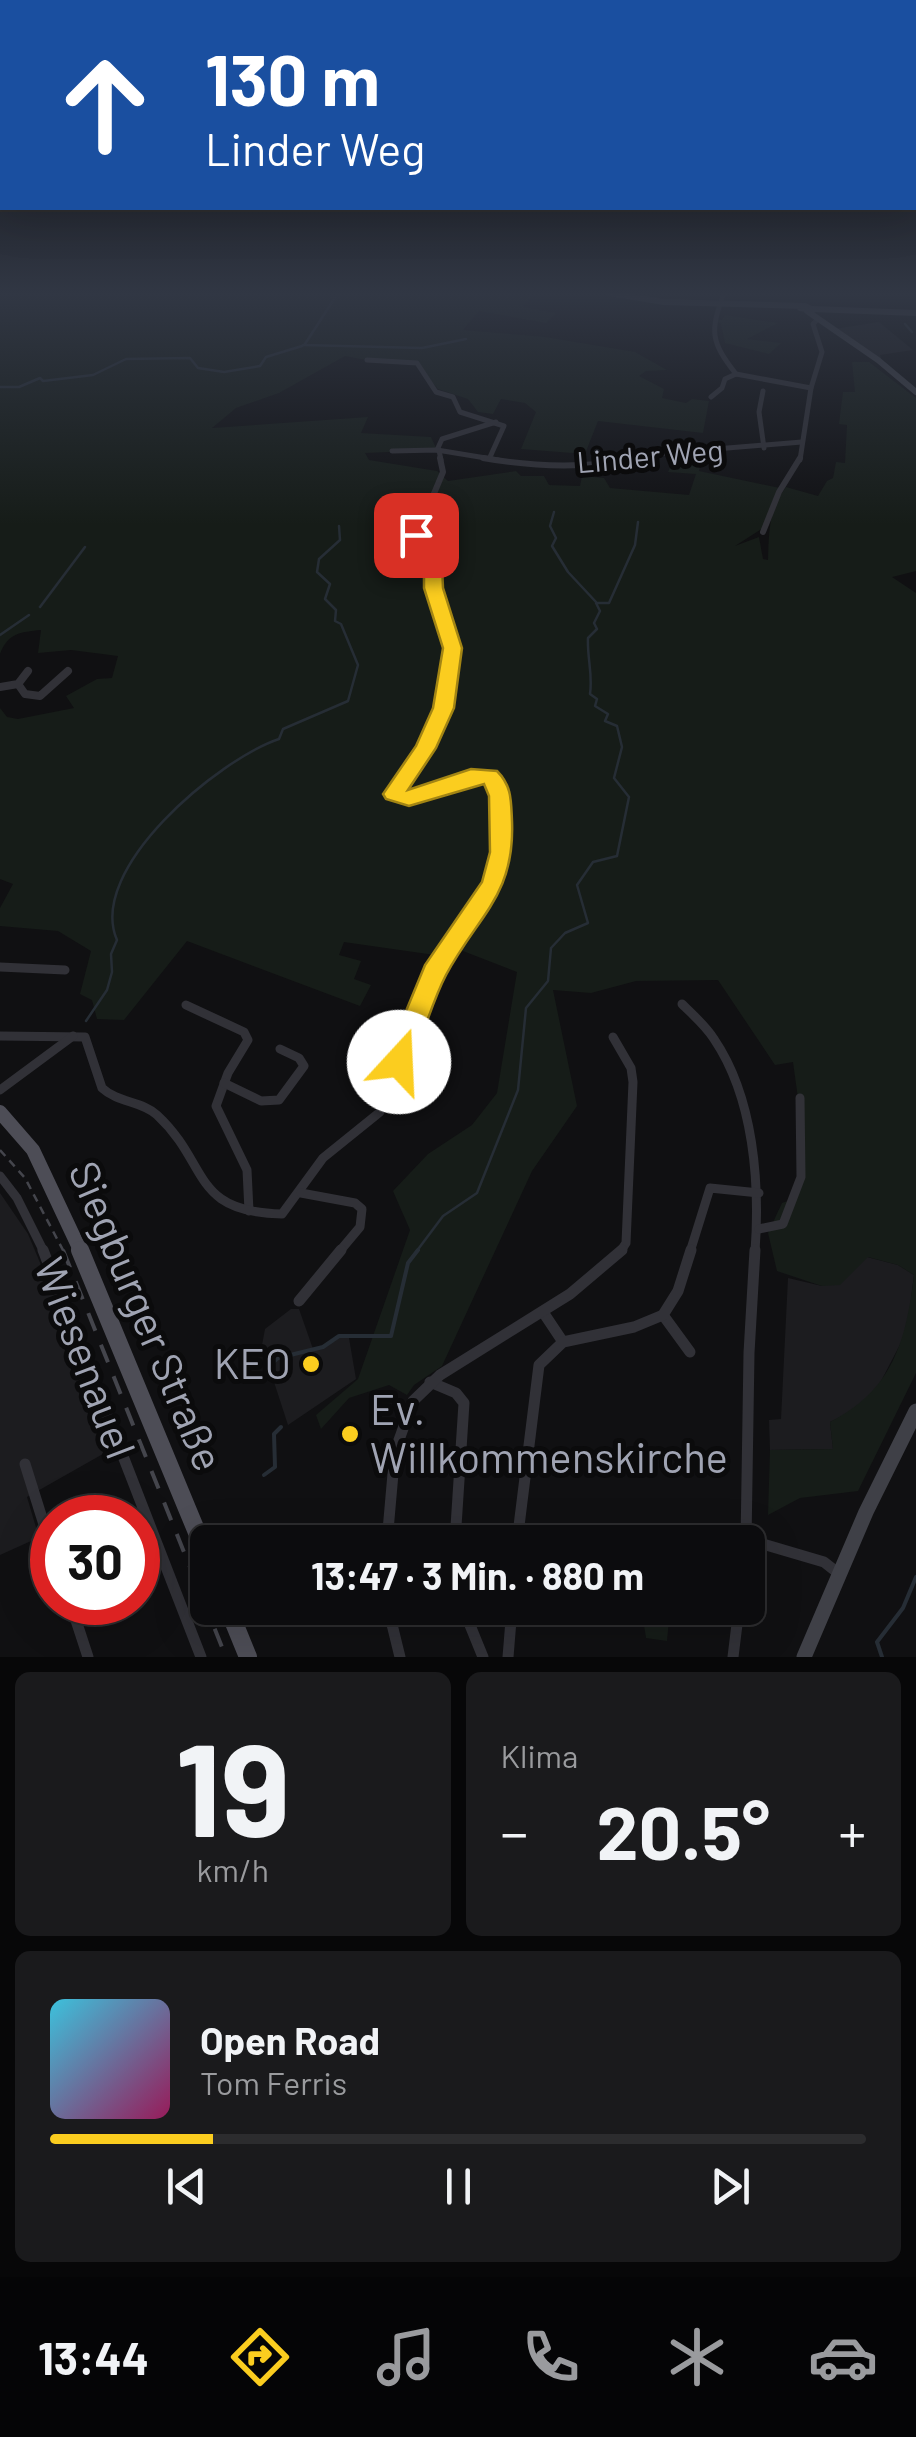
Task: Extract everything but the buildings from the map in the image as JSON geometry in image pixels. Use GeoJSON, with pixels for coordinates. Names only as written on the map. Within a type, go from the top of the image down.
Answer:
{"type":"FeatureCollection","features":[{"type":"Feature","properties":{"kind":"main road"},"geometry":{"type":"LineString","coordinates":[[890,370],[916,392]]}},
{"type":"Feature","properties":{"kind":"main road","name":"Siegburger Straße"},"geometry":{"type":"LineString","coordinates":[[0,1112],[33,1150],[56,1193],[194,1525]]}},
{"type":"Feature","properties":{"kind":"main road"},"geometry":{"type":"LineString","coordinates":[[804,1657],[838,1573],[916,1411]]}},
{"type":"Feature","properties":{"kind":"main road"},"geometry":{"type":"LineString","coordinates":[[235,1625],[248,1657]]}},
{"type":"Feature","properties":{"kind":"street"},"geometry":{"type":"LineString","coordinates":[[421,370],[436,392],[453,397],[460,412],[505,428],[490,457]]}},
{"type":"Feature","properties":{"kind":"street"},"geometry":{"type":"LineString","coordinates":[[733,370],[736,374]]}},
{"type":"Feature","properties":{"kind":"street"},"geometry":{"type":"LineString","coordinates":[[762,532],[779,492],[798,466],[816,370]]}},
{"type":"Feature","properties":{"kind":"street"},"geometry":{"type":"LineString","coordinates":[[711,396],[722,388],[725,378],[736,374],[811,388]]}},
{"type":"Feature","properties":{"kind":"street"},"geometry":{"type":"LineString","coordinates":[[763,390],[759,412],[764,448]]}},
{"type":"Feature","properties":{"kind":"street"},"geometry":{"type":"LineString","coordinates":[[0,1036],[71,1035],[88,1042],[96,1078],[107,1093],[156,1114],[206,1189],[223,1203],[250,1211],[282,1214],[323,1158],[380,1112],[434,972],[493,884],[500,862],[498,785],[489,776],[480,775],[409,798],[398,797],[394,790],[425,748],[448,690],[452,639],[434,588],[433,565],[418,550],[415,539],[443,472],[438,450],[442,439],[496,422]]}},
{"type":"Feature","properties":{"kind":"street","name":"Linder Weg"},"geometry":{"type":"LineString","coordinates":[[392,451],[438,450],[513,463],[599,466],[668,453],[802,442]]}},
{"type":"Feature","properties":{"kind":"street"},"geometry":{"type":"LineString","coordinates":[[0,687],[18,684],[28,670]]}},
{"type":"Feature","properties":{"kind":"street"},"geometry":{"type":"LineString","coordinates":[[18,684],[29,696],[44,695],[68,671]]}},
{"type":"Feature","properties":{"kind":"street"},"geometry":{"type":"LineString","coordinates":[[0,968],[65,970]]}},
{"type":"Feature","properties":{"kind":"street"},"geometry":{"type":"LineString","coordinates":[[186,1004],[244,1032],[246,1048],[224,1083],[216,1106],[244,1160],[252,1199],[250,1211]]}},
{"type":"Feature","properties":{"kind":"street"},"geometry":{"type":"LineString","coordinates":[[682,1004],[720,1046],[736,1078],[760,1193],[749,1353],[746,1525]]}},
{"type":"Feature","properties":{"kind":"street"},"geometry":{"type":"LineString","coordinates":[[0,1090],[71,1035]]}},
{"type":"Feature","properties":{"kind":"street"},"geometry":{"type":"LineString","coordinates":[[389,1525],[398,1438],[414,1400],[430,1382],[545,1315],[614,1259],[626,1242],[633,1082],[631,1068],[614,1037]]}},
{"type":"Feature","properties":{"kind":"street"},"geometry":{"type":"LineString","coordinates":[[224,1083],[271,1106],[282,1102],[304,1066],[299,1058],[280,1049]]}},
{"type":"Feature","properties":{"kind":"street"},"geometry":{"type":"LineString","coordinates":[[759,1229],[783,1224],[801,1177],[800,1098]]}},
{"type":"Feature","properties":{"kind":"street","name":"Wiesenauel"},"geometry":{"type":"LineString","coordinates":[[0,1176],[39,1238],[202,1657]]}},
{"type":"Feature","properties":{"kind":"street"},"geometry":{"type":"LineString","coordinates":[[519,1525],[539,1365],[563,1342],[634,1327],[663,1315],[678,1290],[710,1188],[760,1193]]}},
{"type":"Feature","properties":{"kind":"street"},"geometry":{"type":"LineString","coordinates":[[299,1301],[360,1227],[362,1218],[362,1210],[355,1203],[301,1193]]}},
{"type":"Feature","properties":{"kind":"street"},"geometry":{"type":"LineString","coordinates":[[545,1315],[563,1342]]}},
{"type":"Feature","properties":{"kind":"street"},"geometry":{"type":"LineString","coordinates":[[663,1315],[690,1352]]}},
{"type":"Feature","properties":{"kind":"street"},"geometry":{"type":"LineString","coordinates":[[430,1382],[456,1393],[464,1403],[455,1525]]}},
{"type":"Feature","properties":{"kind":"street"},"geometry":{"type":"LineString","coordinates":[[25,1464],[35,1495]]}},
{"type":"Feature","properties":{"kind":"street"},"geometry":{"type":"LineString","coordinates":[[765,1546],[824,1562],[838,1573]]}},
{"type":"Feature","properties":{"kind":"street"},"geometry":{"type":"LineString","coordinates":[[78,1625],[88,1657]]}},
{"type":"Feature","properties":{"kind":"street"},"geometry":{"type":"LineString","coordinates":[[392,1625],[400,1657]]}},
{"type":"Feature","properties":{"kind":"street"},"geometry":{"type":"LineString","coordinates":[[469,1625],[483,1657]]}},
{"type":"Feature","properties":{"kind":"street"},"geometry":{"type":"LineString","coordinates":[[508,1657],[511,1625]]}},
{"type":"Feature","properties":{"kind":"street"},"geometry":{"type":"LineString","coordinates":[[733,1657],[737,1625]]}},
{"type":"Feature","properties":{"kind":"shaded area"},"geometry":{"type":"Polygon","coordinates":[[[0,370],[319,370],[279,393],[236,408],[212,428],[368,417],[361,433],[431,437],[437,450],[365,453],[369,460],[437,471],[448,481],[516,471],[521,476],[544,476],[549,485],[580,486],[582,476],[604,478],[610,488],[689,495],[696,474],[668,472],[676,454],[704,453],[699,471],[780,488],[763,528],[735,546],[759,537],[763,559],[768,560],[773,513],[786,487],[818,496],[833,478],[836,462],[845,463],[847,425],[839,424],[843,392],[855,392],[853,370],[880,370],[916,398],[916,571],[892,577],[916,593],[916,1373],[858,1491],[800,1498],[768,1515],[770,1450],[833,1449],[830,1422],[869,1395],[893,1361],[901,1342],[914,1275],[898,1265],[868,1257],[840,1285],[822,1286],[777,1271],[768,1233],[782,1203],[793,1199],[801,1165],[793,1062],[775,1065],[718,980],[636,981],[591,993],[553,990],[577,1106],[532,1171],[442,1366],[414,1385],[407,1395],[389,1385],[349,1398],[321,1429],[316,1415],[358,1379],[410,1230],[393,1191],[428,1154],[472,1125],[497,1093],[517,972],[450,946],[442,956],[344,942],[339,955],[361,961],[354,979],[371,985],[360,1006],[187,941],[124,1020],[97,1019],[92,1000],[80,994],[91,951],[58,931],[0,926],[0,908],[13,884],[0,879],[0,708],[7,717],[18,719],[74,708],[66,696],[97,679],[112,678],[118,656],[71,650],[38,653],[41,630],[16,635],[0,654],[0,370]]]}},
{"type":"Feature","properties":{"kind":"shaded area"},"geometry":{"type":"Polygon","coordinates":[[[422,370],[660,370],[646,371],[639,376],[664,389],[662,398],[686,403],[692,399],[709,401],[703,433],[598,421],[585,454],[521,449],[536,412],[525,403],[501,399],[493,414],[478,412],[468,399],[438,389],[422,370]]]}},
{"type":"Feature","properties":{"kind":"shaded area"},"geometry":{"type":"Polygon","coordinates":[[[0,1193],[28,1234],[117,1446],[27,1497],[30,1541],[0,1555],[0,1193]]]}},
{"type":"Feature","properties":{"kind":"shaded area"},"geometry":{"type":"Polygon","coordinates":[[[867,1257],[898,1265],[914,1275],[907,1331],[879,1385],[857,1409],[830,1422],[833,1449],[770,1450],[769,1420],[781,1419],[788,1278],[822,1286],[867,1257]]]}},
{"type":"Feature","properties":{"kind":"shaded area","name":"KEO"},"geometry":{"type":"Polygon","coordinates":[[[291,1309],[299,1309],[313,1349],[339,1336],[349,1338],[356,1379],[288,1425],[262,1345],[265,1329],[291,1309]]]}},
{"type":"Feature","properties":{"kind":"shaded area"},"geometry":{"type":"Polygon","coordinates":[[[644,1625],[668,1625],[667,1641],[646,1638],[644,1625]]]}},
{"type":"Feature","properties":{"kind":"waterway"},"geometry":{"type":"LineString","coordinates":[[0,387],[19,387],[40,378],[43,381],[93,375],[103,370]]}},
{"type":"Feature","properties":{"kind":"waterway"},"geometry":{"type":"LineString","coordinates":[[213,370],[234,370]]}},
{"type":"Feature","properties":{"kind":"waterway"},"geometry":{"type":"LineString","coordinates":[[554,512],[550,526],[556,538],[552,546],[568,572],[596,602]]}},
{"type":"Feature","properties":{"kind":"waterway"},"geometry":{"type":"LineString","coordinates":[[416,1252],[443,1216],[477,1193],[518,1090],[526,1008],[548,981],[551,948],[565,933],[588,923],[577,885],[593,862],[617,856],[629,797],[614,778],[622,747],[617,726],[605,721],[608,714],[595,706],[597,699],[590,694],[588,638],[597,629],[594,623],[600,611],[596,603],[609,603],[635,545],[638,522]]}},
{"type":"Feature","properties":{"kind":"waterway"},"geometry":{"type":"LineString","coordinates":[[86,1021],[107,990],[111,954],[117,940],[113,912],[121,881],[139,850],[164,820],[224,769],[279,739],[283,729],[348,701],[358,665],[341,624],[335,621],[336,610],[325,599],[330,584],[317,572],[319,559],[340,540],[339,526]]}},
{"type":"Feature","properties":{"kind":"waterway"},"geometry":{"type":"LineString","coordinates":[[40,607],[85,547]]}},
{"type":"Feature","properties":{"kind":"waterway"},"geometry":{"type":"LineString","coordinates":[[0,635],[29,615]]}},
{"type":"Feature","properties":{"kind":"waterway"},"geometry":{"type":"LineString","coordinates":[[270,1365],[278,1358],[323,1347],[339,1336],[391,1336],[408,1263],[418,1250]]}},
{"type":"Feature","properties":{"kind":"waterway"},"geometry":{"type":"LineString","coordinates":[[264,1475],[275,1467],[274,1434],[281,1427]]}},
{"type":"Feature","properties":{"kind":"waterway"},"geometry":{"type":"LineString","coordinates":[[882,1657],[877,1642],[903,1608],[916,1577]]}},
{"type":"Feature","properties":{"kind":"railway"},"geometry":{"type":"LineString","coordinates":[[0,1150],[25,1178],[63,1250]]}},
{"type":"Feature","properties":{"kind":"railway"},"geometry":{"type":"LineString","coordinates":[[63,1250],[226,1657]]}},
{"type":"Feature","properties":{"kind":"place","name":"KEO"},"geometry":{"type":"Point","coordinates":[311,1364]}},
{"type":"Feature","properties":{"kind":"place","name":"Ev. Willkommenskirche"},"geometry":{"type":"Point","coordinates":[350,1434]}},
{"type":"Feature","properties":{"kind":"route"},"geometry":{"type":"LineString","coordinates":[[399,1062],[434,972],[493,884],[502,852],[500,796],[498,785],[489,776],[471,777],[409,798],[394,794],[425,748],[444,708],[452,648],[432,580],[433,565],[418,550],[416,535]]}}]}
